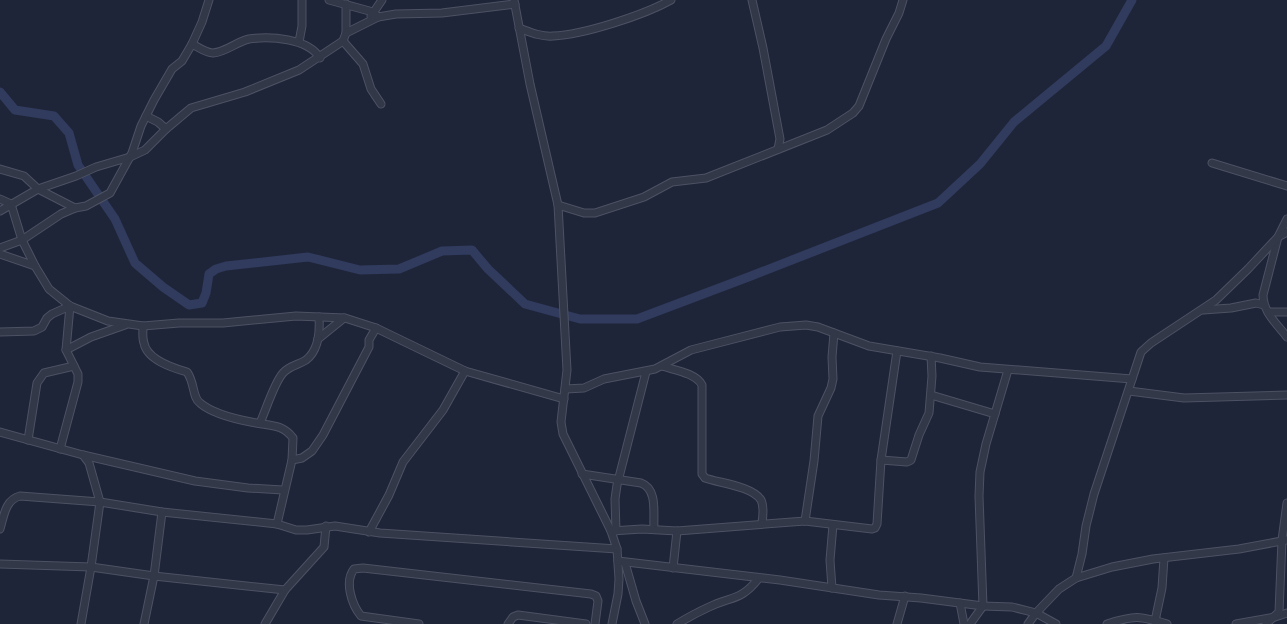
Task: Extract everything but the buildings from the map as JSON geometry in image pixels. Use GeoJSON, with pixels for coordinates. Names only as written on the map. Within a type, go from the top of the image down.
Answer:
{"type":"FeatureCollection","features":[{"type":"Feature","properties":{"kind":"street"},"geometry":{"type":"LineString","coordinates":[[35,266],[9,258],[0,249],[22,240],[61,214],[92,204],[110,194],[130,158],[146,116],[172,70],[182,60],[192,44],[209,0]]}},
{"type":"Feature","properties":{"kind":"street"},"geometry":{"type":"LineString","coordinates":[[299,42],[302,26],[302,0]]}},
{"type":"Feature","properties":{"kind":"street"},"geometry":{"type":"LineString","coordinates":[[329,0],[376,15],[442,13],[514,2],[530,84],[558,205],[568,370],[561,422],[563,434],[582,474],[614,531]]}},
{"type":"Feature","properties":{"kind":"street"},"geometry":{"type":"LineString","coordinates":[[346,33],[368,23],[376,15],[382,0]]}},
{"type":"Feature","properties":{"kind":"street"},"geometry":{"type":"LineString","coordinates":[[519,28],[542,36],[573,34],[642,13],[671,0]]}},
{"type":"Feature","properties":{"kind":"street"},"geometry":{"type":"LineString","coordinates":[[752,0],[764,48],[780,139],[778,149]]}},
{"type":"Feature","properties":{"kind":"street"},"geometry":{"type":"LineString","coordinates":[[558,205],[584,213],[600,212],[644,196],[672,182],[706,178],[827,130],[853,113],[859,106],[903,0]]}},
{"type":"Feature","properties":{"kind":"street"},"geometry":{"type":"LineString","coordinates":[[0,211],[38,189],[96,167],[130,158],[146,150],[166,129],[191,108],[282,78],[320,58],[343,41],[346,33],[346,4]]}},
{"type":"Feature","properties":{"kind":"street"},"geometry":{"type":"LineString","coordinates":[[192,44],[211,53],[250,39],[280,39],[299,42],[312,48],[320,58]]}},
{"type":"Feature","properties":{"kind":"street"},"geometry":{"type":"LineString","coordinates":[[343,41],[363,64],[371,89],[381,104]]}},
{"type":"Feature","properties":{"kind":"street"},"geometry":{"type":"LineString","coordinates":[[146,116],[158,122],[166,129]]}},
{"type":"Feature","properties":{"kind":"street"},"geometry":{"type":"LineString","coordinates":[[1212,163],[1287,186]]}},
{"type":"Feature","properties":{"kind":"street"},"geometry":{"type":"LineString","coordinates":[[0,169],[24,176],[38,189],[75,208]]}},
{"type":"Feature","properties":{"kind":"street"},"geometry":{"type":"LineString","coordinates":[[0,199],[11,204],[22,240],[49,289],[70,306],[108,321],[143,326],[179,323],[223,323],[296,316],[345,318],[376,328],[465,370],[564,399]]}},
{"type":"Feature","properties":{"kind":"street"},"geometry":{"type":"LineString","coordinates":[[1287,219],[1278,236],[1262,296],[1268,312],[1287,337]]}},
{"type":"Feature","properties":{"kind":"street"},"geometry":{"type":"LineString","coordinates":[[1076,578],[1094,494],[1141,352],[1151,343],[1202,310],[1228,289],[1278,236],[1287,232]]}},
{"type":"Feature","properties":{"kind":"street"},"geometry":{"type":"LineString","coordinates":[[1202,310],[1231,308],[1256,303],[1264,305]]}},
{"type":"Feature","properties":{"kind":"street"},"geometry":{"type":"LineString","coordinates":[[0,332],[34,331],[42,327],[47,318],[52,314],[70,306]]}},
{"type":"Feature","properties":{"kind":"street"},"geometry":{"type":"LineString","coordinates":[[60,449],[78,382],[78,374],[66,350],[70,306]]}},
{"type":"Feature","properties":{"kind":"street"},"geometry":{"type":"LineString","coordinates":[[1268,312],[1287,312]]}},
{"type":"Feature","properties":{"kind":"street"},"geometry":{"type":"LineString","coordinates":[[260,422],[281,375],[290,367],[306,359],[317,346],[319,317]]}},
{"type":"Feature","properties":{"kind":"street"},"geometry":{"type":"LineString","coordinates":[[318,339],[345,318]]}},
{"type":"Feature","properties":{"kind":"street"},"geometry":{"type":"LineString","coordinates":[[66,350],[91,337],[126,325]]}},
{"type":"Feature","properties":{"kind":"street"},"geometry":{"type":"LineString","coordinates":[[566,389],[584,388],[604,379],[646,372],[662,366],[691,350],[780,327],[806,325],[818,327],[869,346],[932,356],[980,367],[1132,379]]}},
{"type":"Feature","properties":{"kind":"street"},"geometry":{"type":"LineString","coordinates":[[143,326],[146,348],[161,361],[173,368],[187,372],[194,383],[194,395],[198,402],[223,414],[275,426],[290,433],[294,438],[292,460],[277,524]]}},
{"type":"Feature","properties":{"kind":"street"},"geometry":{"type":"LineString","coordinates":[[292,460],[302,458],[312,451],[323,435],[369,347],[369,340],[376,328]]}},
{"type":"Feature","properties":{"kind":"street"},"geometry":{"type":"LineString","coordinates":[[805,521],[814,461],[818,416],[831,388],[833,378],[834,333]]}},
{"type":"Feature","properties":{"kind":"street"},"geometry":{"type":"LineString","coordinates":[[614,531],[654,529],[676,531],[805,521],[875,528],[878,524],[881,460],[897,351]]}},
{"type":"Feature","properties":{"kind":"street"},"geometry":{"type":"LineString","coordinates":[[881,460],[907,462],[911,460],[929,413],[932,356]]}},
{"type":"Feature","properties":{"kind":"street"},"geometry":{"type":"LineString","coordinates":[[28,440],[40,376],[44,373],[74,366]]}},
{"type":"Feature","properties":{"kind":"street"},"geometry":{"type":"LineString","coordinates":[[662,366],[700,380],[702,385],[702,474],[705,478],[742,488],[755,494],[761,500],[763,506],[762,523]]}},
{"type":"Feature","properties":{"kind":"street"},"geometry":{"type":"LineString","coordinates":[[369,532],[389,495],[403,462],[443,410],[465,370]]}},
{"type":"Feature","properties":{"kind":"street"},"geometry":{"type":"LineString","coordinates":[[970,624],[983,606],[979,496],[980,472],[986,444],[1008,370]]}},
{"type":"Feature","properties":{"kind":"street"},"geometry":{"type":"LineString","coordinates":[[645,624],[617,549],[614,531],[618,479],[646,372]]}},
{"type":"Feature","properties":{"kind":"street"},"geometry":{"type":"LineString","coordinates":[[1128,391],[1184,398],[1287,395]]}},
{"type":"Feature","properties":{"kind":"street"},"geometry":{"type":"LineString","coordinates":[[931,395],[995,414]]}},
{"type":"Feature","properties":{"kind":"street"},"geometry":{"type":"LineString","coordinates":[[0,432],[83,455],[200,482],[284,490]]}},
{"type":"Feature","properties":{"kind":"street"},"geometry":{"type":"LineString","coordinates":[[81,624],[100,502],[90,463],[83,455]]}},
{"type":"Feature","properties":{"kind":"street"},"geometry":{"type":"LineString","coordinates":[[582,474],[647,485],[651,490],[654,529]]}},
{"type":"Feature","properties":{"kind":"street"},"geometry":{"type":"LineString","coordinates":[[0,529],[9,502],[14,497],[20,496],[100,502],[162,512],[277,524],[296,530],[335,526],[369,532],[617,549]]}},
{"type":"Feature","properties":{"kind":"street"},"geometry":{"type":"LineString","coordinates":[[1266,624],[1279,609],[1287,503]]}},
{"type":"Feature","properties":{"kind":"street"},"geometry":{"type":"LineString","coordinates":[[144,624],[154,576],[162,512]]}},
{"type":"Feature","properties":{"kind":"street"},"geometry":{"type":"LineString","coordinates":[[832,588],[830,560],[833,525]]}},
{"type":"Feature","properties":{"kind":"street"},"geometry":{"type":"LineString","coordinates":[[266,624],[285,590],[324,547],[326,526]]}},
{"type":"Feature","properties":{"kind":"street"},"geometry":{"type":"LineString","coordinates":[[673,568],[676,531]]}},
{"type":"Feature","properties":{"kind":"street"},"geometry":{"type":"LineString","coordinates":[[1028,624],[1059,589],[1076,578],[1112,567],[1164,558],[1239,549],[1284,540]]}},
{"type":"Feature","properties":{"kind":"street"},"geometry":{"type":"LineString","coordinates":[[1155,621],[1162,588],[1164,558]]}},
{"type":"Feature","properties":{"kind":"street"},"geometry":{"type":"LineString","coordinates":[[622,562],[794,582],[879,595],[905,596],[983,606],[1012,607],[1036,613],[1056,624]]}},
{"type":"Feature","properties":{"kind":"street"},"geometry":{"type":"LineString","coordinates":[[612,624],[622,562]]}},
{"type":"Feature","properties":{"kind":"street"},"geometry":{"type":"LineString","coordinates":[[0,564],[91,567],[154,576],[285,590]]}},
{"type":"Feature","properties":{"kind":"street"},"geometry":{"type":"LineString","coordinates":[[419,624],[361,616],[352,600],[350,578],[354,569],[370,569],[591,594],[596,596],[598,601],[595,624]]}},
{"type":"Feature","properties":{"kind":"street"},"geometry":{"type":"LineString","coordinates":[[677,624],[709,607],[744,594],[759,578]]}},
{"type":"Feature","properties":{"kind":"street"},"geometry":{"type":"LineString","coordinates":[[897,624],[905,596]]}},
{"type":"Feature","properties":{"kind":"street"},"geometry":{"type":"LineString","coordinates":[[960,603],[964,624]]}},
{"type":"Feature","properties":{"kind":"street"},"geometry":{"type":"LineString","coordinates":[[1236,624],[1287,613]]}},
{"type":"Feature","properties":{"kind":"street"},"geometry":{"type":"LineString","coordinates":[[508,624],[518,615],[586,624]]}},
{"type":"Feature","properties":{"kind":"street"},"geometry":{"type":"LineString","coordinates":[[1107,624],[1129,617],[1167,624]]}},
{"type":"Feature","properties":{"kind":"waterway"},"geometry":{"type":"LineString","coordinates":[[0,92],[15,110],[54,116],[69,133],[78,165],[115,219],[135,263],[163,287],[189,305],[202,303],[206,293],[209,274],[216,269],[226,266],[308,257],[360,270],[399,269],[442,251],[472,250],[488,269],[525,304],[580,319],[637,319],[938,203],[980,164],[1014,122],[1106,46],[1132,0]]}}]}
